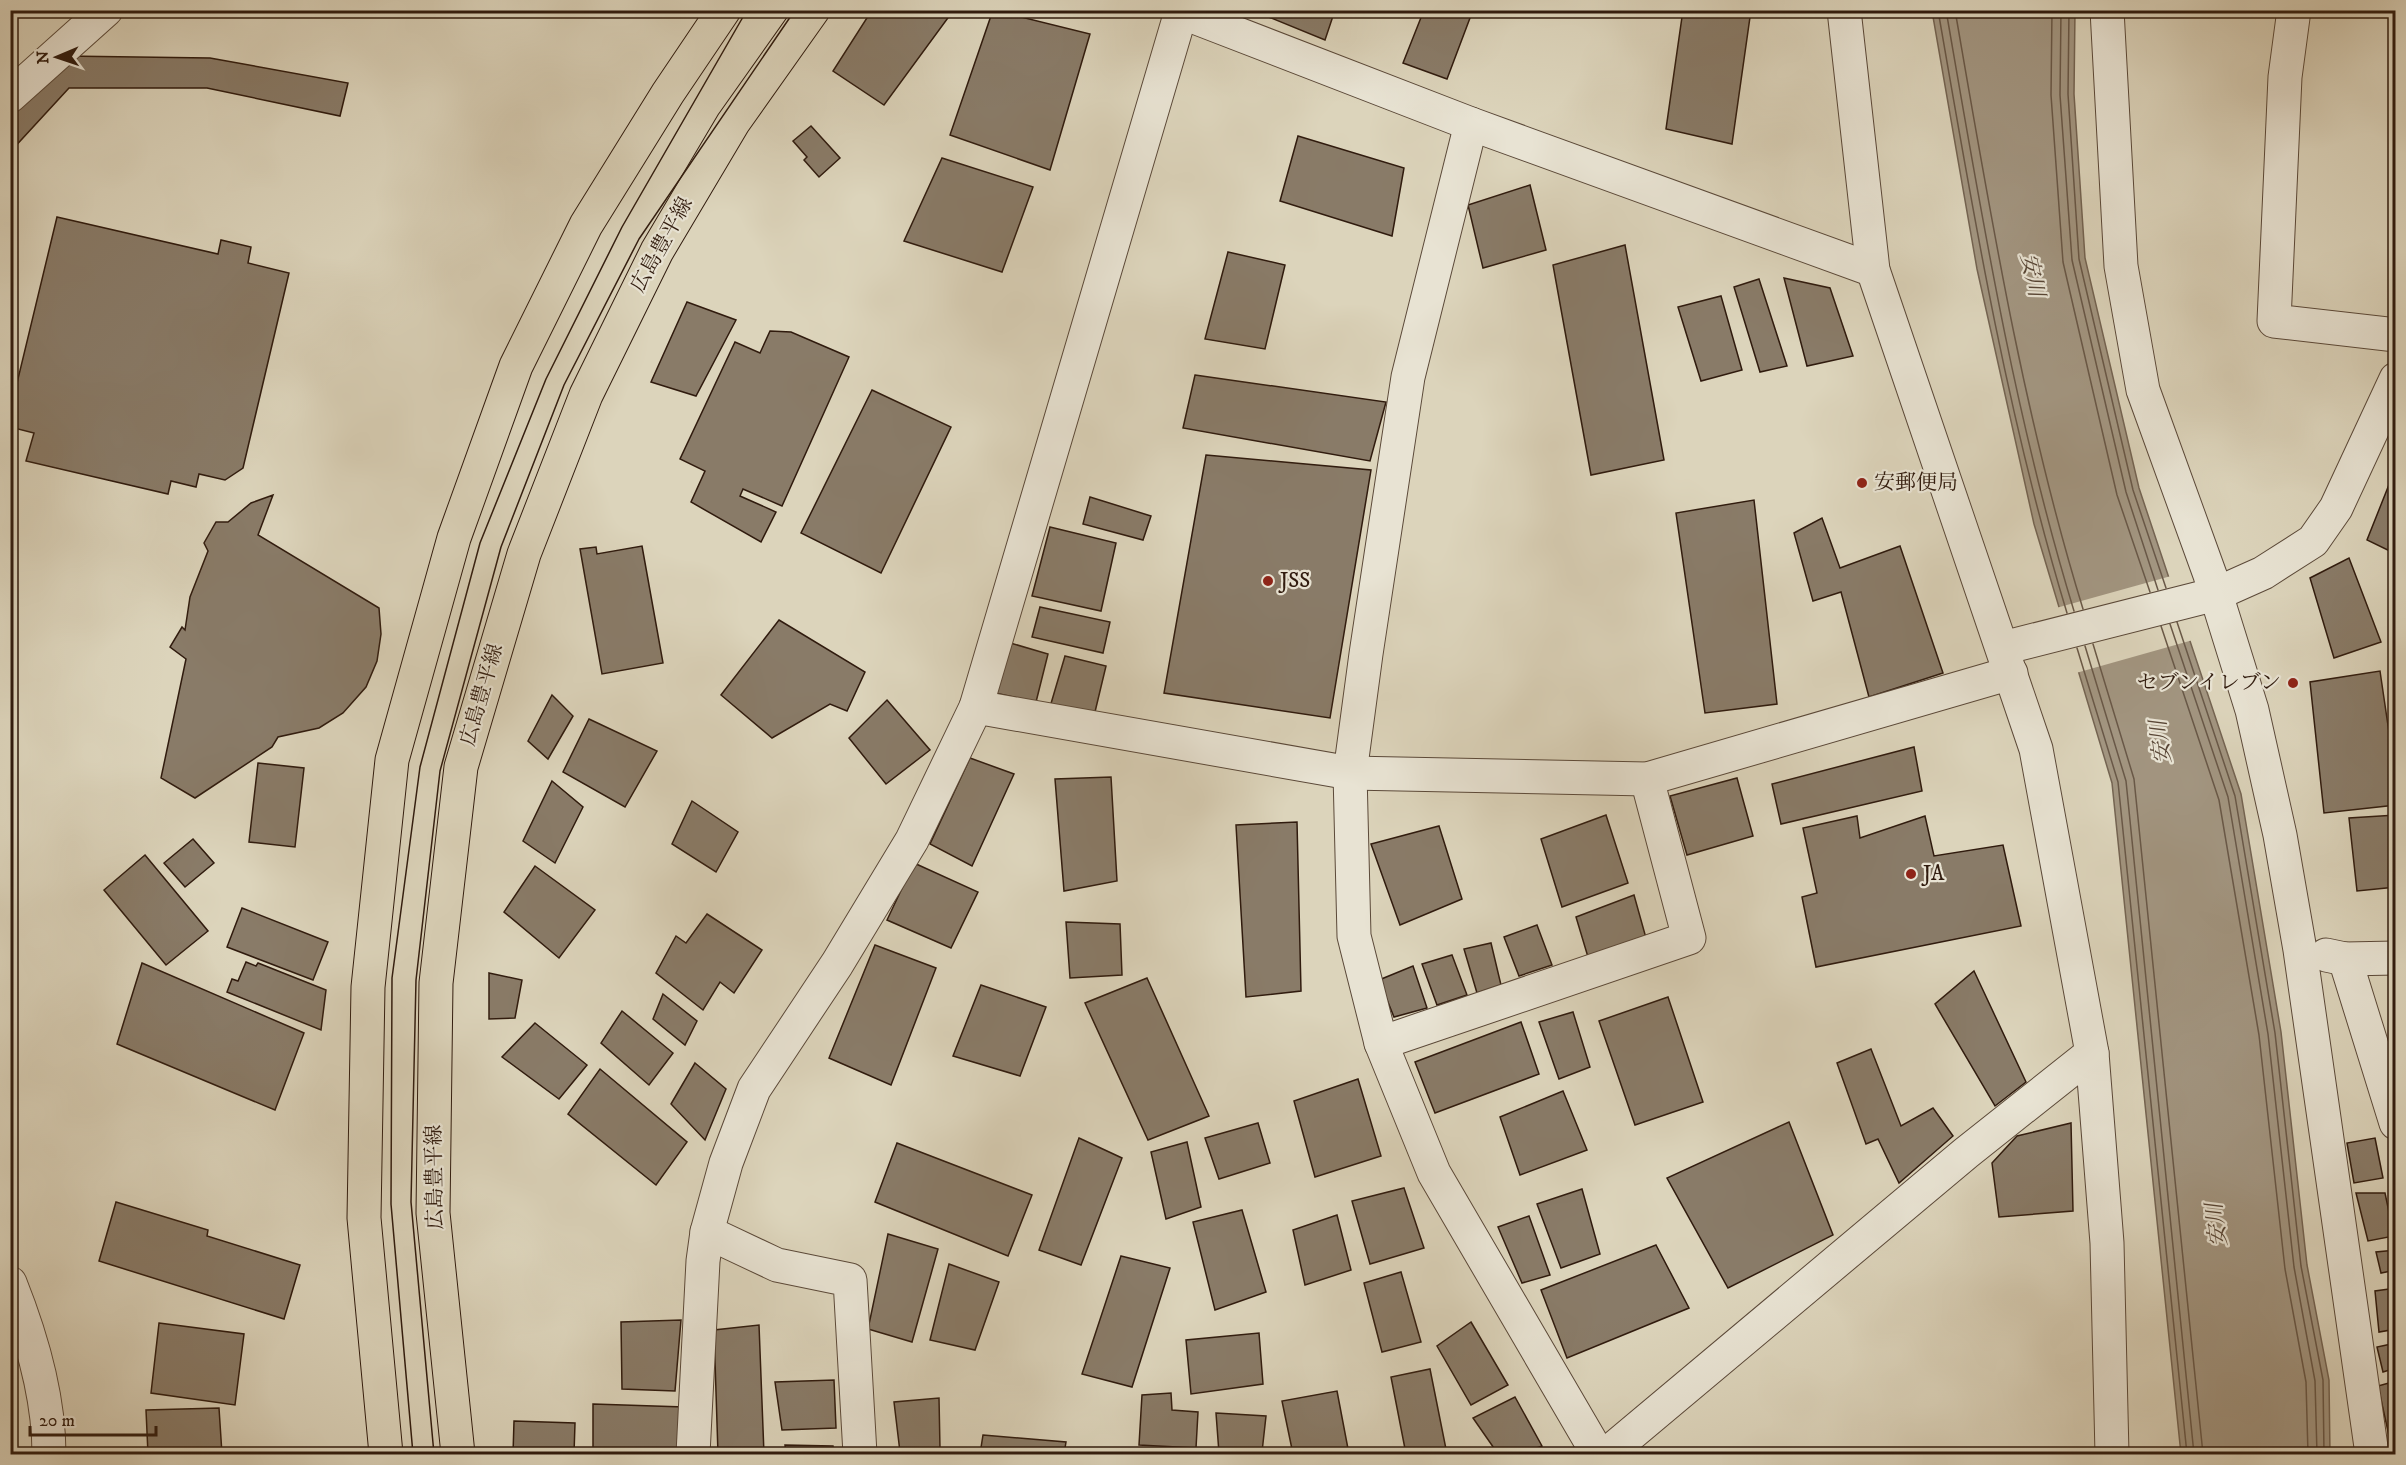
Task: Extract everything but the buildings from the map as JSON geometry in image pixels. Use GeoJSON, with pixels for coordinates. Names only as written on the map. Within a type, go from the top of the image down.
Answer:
{"type":"FeatureCollection","features":[{"type":"Feature","properties":{"kind":"main road"},"geometry":{"type":"LineString","coordinates":[[386,1455],[364,1218],[368,987],[392,760],[454,538],[516,366],[586,225],[668,93],[724,10]]}},
{"type":"Feature","properties":{"kind":"main road","name":"広島豊平線"},"geometry":{"type":"LineString","coordinates":[[458,1455],[433,1202],[436,982],[461,767],[524,554],[586,394],[657,251],[733,123],[813,10]]}},
{"type":"Feature","properties":{"kind":"street"},"geometry":{"type":"LineString","coordinates":[[10,96],[105,10]]}},
{"type":"Feature","properties":{"kind":"street"},"geometry":{"type":"LineString","coordinates":[[1844,10],[1873,270],[2011,654],[2036,749],[2092,1053],[2107,1243],[2112,1455]]}},
{"type":"Feature","properties":{"kind":"street"},"geometry":{"type":"LineString","coordinates":[[2108,10],[2121,266],[2143,390],[2203,597],[2252,710],[2280,835],[2300,950],[2372,1455]]}},
{"type":"Feature","properties":{"kind":"street"},"geometry":{"type":"LineString","coordinates":[[2294,10],[2284,77],[2274,321],[2396,335]]}},
{"type":"Feature","properties":{"kind":"street"},"geometry":{"type":"LineString","coordinates":[[693,1455],[703,1261],[707,1232],[726,1163],[754,1089],[837,964],[912,840],[976,707],[1178,11],[1470,124],[1873,270]]}},
{"type":"Feature","properties":{"kind":"street"},"geometry":{"type":"LineString","coordinates":[[1470,124],[1408,377],[1350,773],[1354,936],[1381,1043],[1434,1173],[1598,1455]]}},
{"type":"Feature","properties":{"kind":"street"},"geometry":{"type":"LineString","coordinates":[[976,707],[1350,773],[1647,779],[2011,654],[2203,597],[2263,573],[2313,541],[2336,508],[2396,379]]}},
{"type":"Feature","properties":{"kind":"street"},"geometry":{"type":"LineString","coordinates":[[1381,1043],[1689,938],[1647,779]]}},
{"type":"Feature","properties":{"kind":"street"},"geometry":{"type":"LineString","coordinates":[[2300,950],[2345,959],[2396,958]]}},
{"type":"Feature","properties":{"kind":"street"},"geometry":{"type":"LineString","coordinates":[[2345,959],[2396,1123]]}},
{"type":"Feature","properties":{"kind":"street"},"geometry":{"type":"LineString","coordinates":[[1607,1455],[1966,1153],[2092,1053]]}},
{"type":"Feature","properties":{"kind":"street"},"geometry":{"type":"LineString","coordinates":[[707,1232],[777,1265],[850,1280],[860,1455]]}},
{"type":"Feature","properties":{"kind":"street"},"geometry":{"type":"LineString","coordinates":[[10,1283],[29,1330],[49,1423],[49,1455]]}},
{"type":"Feature","properties":{"kind":"water","name":"安川"},"geometry":{"type":"Polygon","coordinates":[[[1932,11],[2075,11],[2074,94],[2085,258],[2139,488],[2241,794],[2281,1032],[2307,1265],[2329,1380],[2330,1454],[2181,1454],[2112,783],[2034,524],[1977,269],[1932,11]]]}},
{"type":"Feature","properties":{"kind":"pier"},"geometry":{"type":"Polygon","coordinates":[[[2171,576],[2193,640],[2076,673],[2056,608],[2171,576]]]}},
{"type":"Feature","properties":{"kind":"tram line"},"geometry":{"type":"LineString","coordinates":[[413,1454],[391,1204],[392,978],[420,767],[480,543],[546,379],[622,227],[747,10]]}},
{"type":"Feature","properties":{"kind":"tram line"},"geometry":{"type":"LineString","coordinates":[[434,1454],[411,1202],[416,980],[440,771],[501,547],[564,385],[639,239],[795,10]]}},
{"type":"Feature","properties":{"kind":"place","name":"安郵便局"},"geometry":{"type":"Point","coordinates":[1862,483]}},
{"type":"Feature","properties":{"kind":"place","name":"JSS"},"geometry":{"type":"Point","coordinates":[1268,581]}},
{"type":"Feature","properties":{"kind":"place","name":"セブンイレブン"},"geometry":{"type":"Point","coordinates":[2293,683]}},
{"type":"Feature","properties":{"kind":"place","name":"JA"},"geometry":{"type":"Point","coordinates":[1911,874]}}]}
